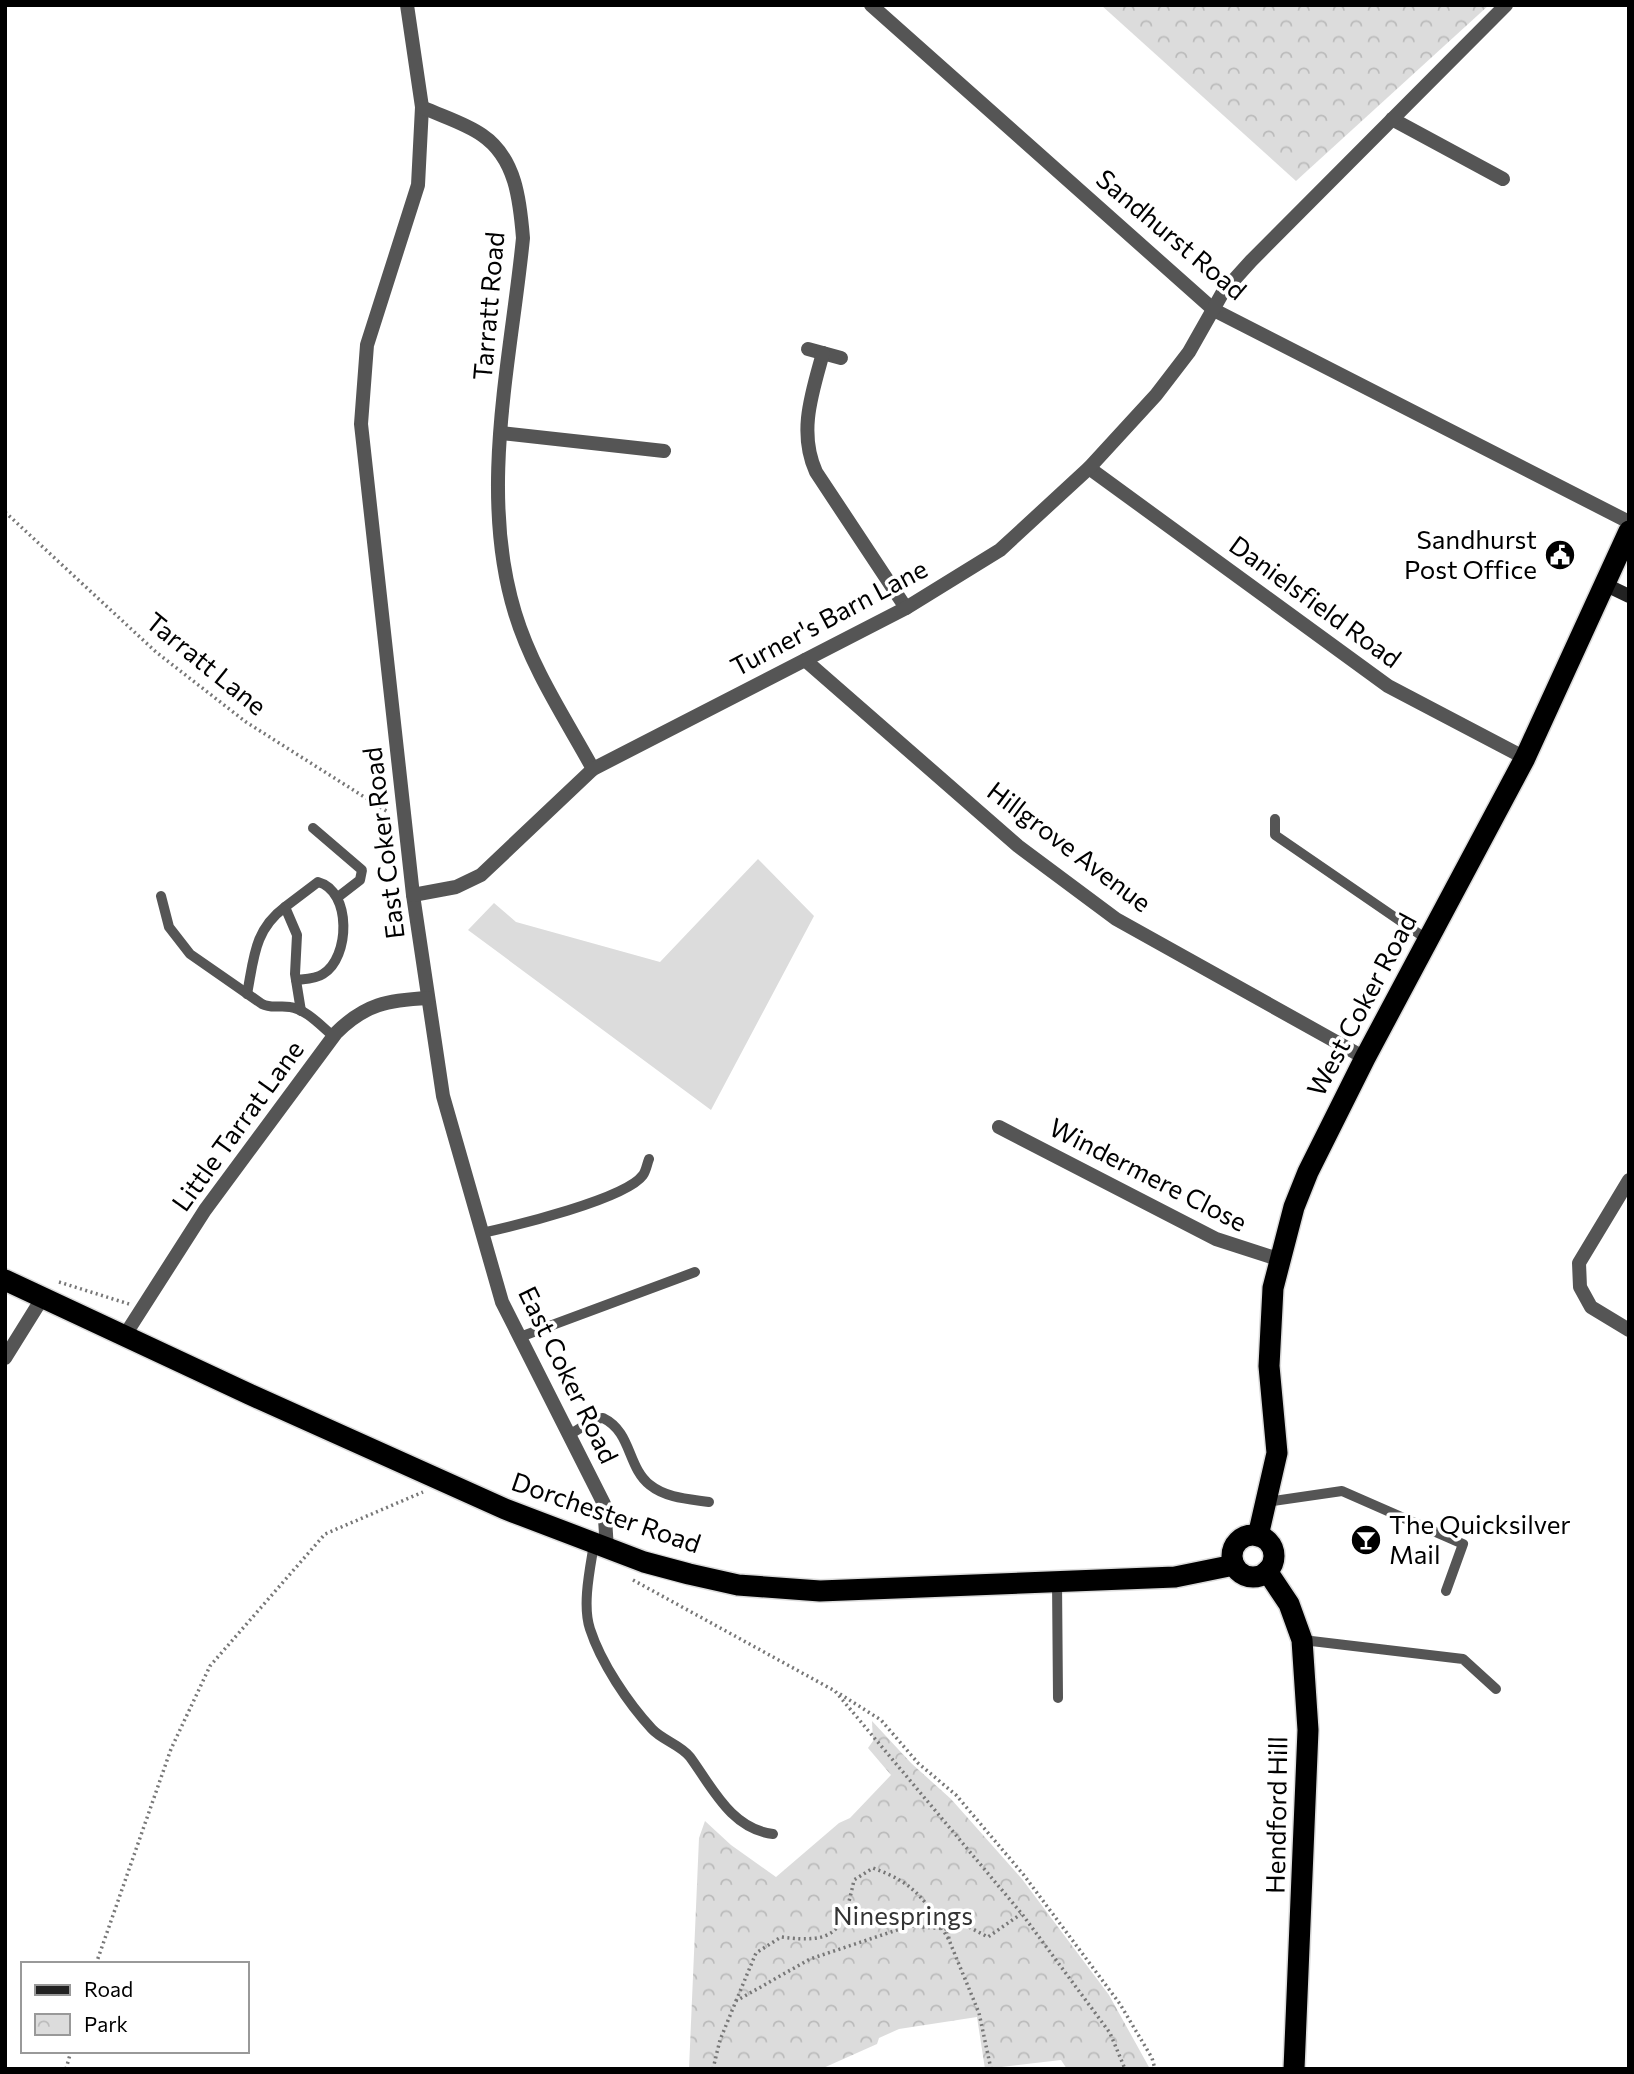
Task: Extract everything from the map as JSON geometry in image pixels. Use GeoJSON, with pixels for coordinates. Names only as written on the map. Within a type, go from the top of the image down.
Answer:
{"type":"FeatureCollection","features":[{"type":"Feature","properties":{"kind":"highway","name":"West Coker Road"},"geometry":{"type":"LineString","coordinates":[[1258,1536],[1277,1453],[1269,1328],[1278,1259],[1308,1172],[1365,1058],[1525,758],[1629,531]]}},
{"type":"Feature","properties":{"kind":"highway","name":"Dorchester Road"},"geometry":{"type":"LineString","coordinates":[[5,1280],[45,1287],[125,1335],[505,1509],[600,1547],[689,1574],[737,1585],[820,1591],[1175,1577],[1234,1565]]}},
{"type":"Feature","properties":{"kind":"highway"},"geometry":{"type":"LineString","coordinates":[[1258,1536],[1269,1542],[1273,1550],[1268,1571],[1250,1576],[1234,1565],[1235,1546],[1245,1537],[1258,1536]]}},
{"type":"Feature","properties":{"kind":"highway","name":"Hendford Hill"},"geometry":{"type":"LineString","coordinates":[[1268,1571],[1289,1604],[1302,1640],[1308,1730],[1294,2069]]}},
{"type":"Feature","properties":{"kind":"street","name":"East Coker Road"},"geometry":{"type":"LineString","coordinates":[[407,5],[422,107],[418,185],[367,345],[360,424],[413,895],[443,1096],[482,1234],[502,1302],[604,1504],[600,1547]]}},
{"type":"Feature","properties":{"kind":"street","name":"Sandhurst Road"},"geometry":{"type":"LineString","coordinates":[[871,5],[1214,310],[1629,522]]}},
{"type":"Feature","properties":{"kind":"street","name":"Turner's Barn Lane"},"geometry":{"type":"LineString","coordinates":[[413,895],[456,887],[481,875],[593,769],[906,608],[1000,550],[1088,468],[1156,395],[1189,352],[1223,292],[1251,261],[1506,5]]}},
{"type":"Feature","properties":{"kind":"street","name":"Tarratt Road"},"geometry":{"type":"LineString","coordinates":[[422,107],[483,135],[509,165],[520,202],[523,238],[497,468],[501,533],[515,611],[536,666],[593,769]]}},
{"type":"Feature","properties":{"kind":"street"},"geometry":{"type":"LineString","coordinates":[[1392,119],[1503,179]]}},
{"type":"Feature","properties":{"kind":"street"},"geometry":{"type":"LineString","coordinates":[[808,348],[841,358]]}},
{"type":"Feature","properties":{"kind":"street"},"geometry":{"type":"LineString","coordinates":[[823,353],[807,414],[808,455],[816,472],[906,608]]}},
{"type":"Feature","properties":{"kind":"street"},"geometry":{"type":"LineString","coordinates":[[501,433],[664,451]]}},
{"type":"Feature","properties":{"kind":"street","name":"Danielsfield Road"},"geometry":{"type":"LineString","coordinates":[[1088,468],[1388,686],[1525,758]]}},
{"type":"Feature","properties":{"kind":"street"},"geometry":{"type":"LineString","coordinates":[[1604,584],[1629,596]]}},
{"type":"Feature","properties":{"kind":"street","name":"Hillgrove Avenue"},"geometry":{"type":"LineString","coordinates":[[805,660],[1017,846],[1116,919],[1365,1058]]}},
{"type":"Feature","properties":{"kind":"street","name":"Little Tarrat Lane"},"geometry":{"type":"LineString","coordinates":[[125,1335],[205,1210],[334,1036],[362,1010],[383,1003],[428,998]]}},
{"type":"Feature","properties":{"kind":"street","name":"Windermere Close"},"geometry":{"type":"LineString","coordinates":[[999,1127],[1224,1243],[1278,1259]]}},
{"type":"Feature","properties":{"kind":"street"},"geometry":{"type":"LineString","coordinates":[[1629,1180],[1579,1263],[1580,1287],[1591,1307],[1629,1331]]}},
{"type":"Feature","properties":{"kind":"street"},"geometry":{"type":"LineString","coordinates":[[5,1358],[45,1287]]}},
{"type":"Feature","properties":{"kind":"lane"},"geometry":{"type":"LineString","coordinates":[[1275,819],[1275,835],[1428,940]]}},
{"type":"Feature","properties":{"kind":"lane"},"geometry":{"type":"LineString","coordinates":[[313,828],[362,870],[360,880],[338,897]]}},
{"type":"Feature","properties":{"kind":"lane"},"geometry":{"type":"LineString","coordinates":[[247,994],[256,947],[268,920],[318,882],[326,884],[338,897],[345,920],[337,957],[323,974],[296,980]]}},
{"type":"Feature","properties":{"kind":"lane"},"geometry":{"type":"LineString","coordinates":[[161,896],[169,927],[190,954],[270,1008],[289,1006],[301,1011],[334,1036]]}},
{"type":"Feature","properties":{"kind":"lane"},"geometry":{"type":"LineString","coordinates":[[285,907],[297,935],[296,980],[301,1011]]}},
{"type":"Feature","properties":{"kind":"lane"},"geometry":{"type":"LineString","coordinates":[[482,1234],[544,1218],[628,1186],[643,1176],[649,1159]]}},
{"type":"Feature","properties":{"kind":"lane"},"geometry":{"type":"LineString","coordinates":[[520,1337],[695,1272]]}},
{"type":"Feature","properties":{"kind":"lane"},"geometry":{"type":"LineString","coordinates":[[569,1435],[596,1419],[603,1418],[619,1428],[649,1485],[673,1496],[709,1502]]}},
{"type":"Feature","properties":{"kind":"lane"},"geometry":{"type":"LineString","coordinates":[[1267,1502],[1342,1491],[1463,1544],[1446,1591]]}},
{"type":"Feature","properties":{"kind":"lane"},"geometry":{"type":"LineString","coordinates":[[600,1547],[588,1588],[589,1628],[626,1698],[654,1732],[688,1755],[715,1797],[733,1814],[761,1833],[773,1834]]}},
{"type":"Feature","properties":{"kind":"lane"},"geometry":{"type":"LineString","coordinates":[[1057,1581],[1058,1698]]}},
{"type":"Feature","properties":{"kind":"lane"},"geometry":{"type":"LineString","coordinates":[[1302,1640],[1463,1659],[1496,1689]]}},
{"type":"Feature","properties":{"kind":"path","name":"Tarratt Lane"},"geometry":{"type":"LineString","coordinates":[[5,512],[156,652],[246,722],[387,812],[404,816]]}},
{"type":"Feature","properties":{"kind":"path"},"geometry":{"type":"LineString","coordinates":[[45,1287],[142,1308]]}},
{"type":"Feature","properties":{"kind":"path"},"geometry":{"type":"LineString","coordinates":[[97,1962],[171,1749],[210,1666],[325,1534],[433,1488]]}},
{"type":"Feature","properties":{"kind":"path"},"geometry":{"type":"LineString","coordinates":[[625,1575],[835,1691],[881,1720],[918,1763],[956,1796],[1015,1864],[1120,2004],[1152,2058],[1155,2069]]}},
{"type":"Feature","properties":{"kind":"path"},"geometry":{"type":"LineString","coordinates":[[835,1691],[1022,1914],[1110,2033],[1125,2069]]}},
{"type":"Feature","properties":{"kind":"path"},"geometry":{"type":"LineString","coordinates":[[713,2069],[720,2040],[756,1953],[781,1937],[813,1941],[833,1933],[847,1912],[854,1880],[873,1868],[897,1877],[925,1899],[949,1940],[979,2013],[991,2069]]}},
{"type":"Feature","properties":{"kind":"path"},"geometry":{"type":"LineString","coordinates":[[736,2001],[810,1959],[909,1926],[948,1929],[955,1924],[965,1925],[988,1937],[1022,1914]]}},
{"type":"Feature","properties":{"kind":"path"},"geometry":{"type":"LineString","coordinates":[[948,1929],[949,1940]]}},
{"type":"Feature","properties":{"kind":"green space"},"geometry":{"type":"Polygon","coordinates":[[[1101,5],[1489,5],[1296,181],[1101,5]]]}},
{"type":"Feature","properties":{"kind":"green space"},"geometry":{"type":"Polygon","coordinates":[[[758,859],[814,916],[711,1110],[468,930],[494,903],[516,922],[660,962],[758,859]]]}},
{"type":"Feature","properties":{"kind":"green space","name":"Ninesprings"},"geometry":{"type":"Polygon","coordinates":[[[872,1721],[911,1763],[951,1799],[1022,1879],[1109,1995],[1150,2069],[1067,2069],[1061,2060],[985,2069],[977,2017],[899,2029],[879,2038],[877,2044],[821,2069],[689,2069],[699,1838],[705,1821],[731,1845],[776,1877],[839,1823],[850,1818],[891,1775],[868,1748],[873,1741],[872,1721]]]}},
{"type":"Feature","properties":{"kind":"place","name":"Sandhurst Post Office"},"geometry":{"type":"Point","coordinates":[1560,555]}},
{"type":"Feature","properties":{"kind":"place","name":"The Quicksilver Mail"},"geometry":{"type":"Point","coordinates":[1366,1540]}}]}
